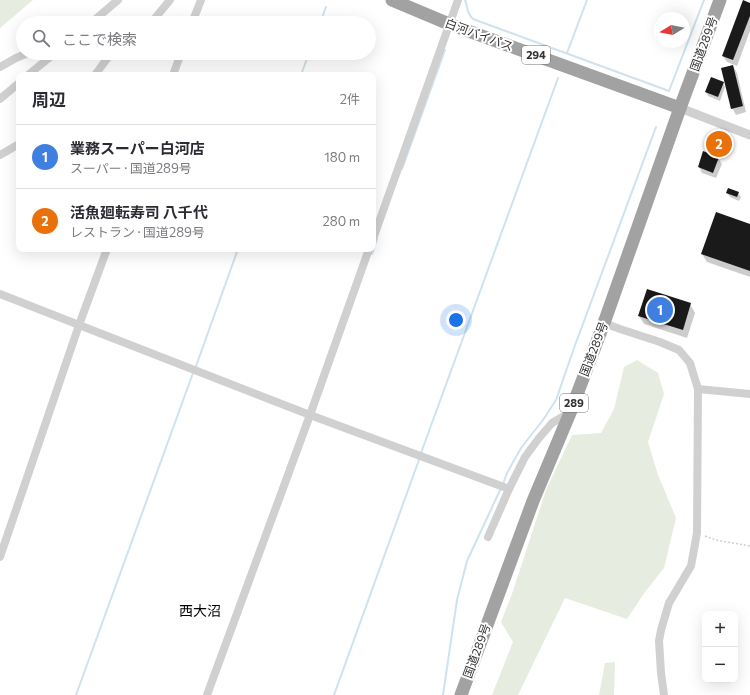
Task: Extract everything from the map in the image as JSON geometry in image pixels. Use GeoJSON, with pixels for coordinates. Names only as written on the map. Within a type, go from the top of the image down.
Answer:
{"type":"FeatureCollection","features":[{"type":"Feature","properties":{"kind":"highway","name":"白河バイパス"},"geometry":{"type":"LineString","coordinates":[[392,0],[449,24],[680,108]]}},
{"type":"Feature","properties":{"kind":"highway","name":"国道289号"},"geometry":{"type":"LineString","coordinates":[[461,695],[533,501],[570,413],[604,323],[720,0]]}},
{"type":"Feature","properties":{"kind":"street"},"geometry":{"type":"LineString","coordinates":[[99,16],[118,0]]}},
{"type":"Feature","properties":{"kind":"street"},"geometry":{"type":"LineString","coordinates":[[157,16],[170,0]]}},
{"type":"Feature","properties":{"kind":"street"},"geometry":{"type":"LineString","coordinates":[[195,16],[201,0]]}},
{"type":"Feature","properties":{"kind":"street"},"geometry":{"type":"LineString","coordinates":[[376,231],[458,0]]}},
{"type":"Feature","properties":{"kind":"street"},"geometry":{"type":"LineString","coordinates":[[0,67],[16,58]]}},
{"type":"Feature","properties":{"kind":"street"},"geometry":{"type":"LineString","coordinates":[[32,72],[46,60]]}},
{"type":"Feature","properties":{"kind":"street"},"geometry":{"type":"LineString","coordinates":[[97,72],[106,60]]}},
{"type":"Feature","properties":{"kind":"street"},"geometry":{"type":"LineString","coordinates":[[173,72],[178,60]]}},
{"type":"Feature","properties":{"kind":"street"},"geometry":{"type":"LineString","coordinates":[[0,99],[16,86]]}},
{"type":"Feature","properties":{"kind":"street"},"geometry":{"type":"LineString","coordinates":[[680,108],[750,135]]}},
{"type":"Feature","properties":{"kind":"street"},"geometry":{"type":"LineString","coordinates":[[0,155],[16,146]]}},
{"type":"Feature","properties":{"kind":"street"},"geometry":{"type":"LineString","coordinates":[[0,557],[79,325],[107,252]]}},
{"type":"Feature","properties":{"kind":"street"},"geometry":{"type":"LineString","coordinates":[[207,695],[310,415],[368,252]]}},
{"type":"Feature","properties":{"kind":"street"},"geometry":{"type":"LineString","coordinates":[[0,294],[310,415],[509,489]]}},
{"type":"Feature","properties":{"kind":"street"},"geometry":{"type":"LineString","coordinates":[[604,323],[679,350],[690,363],[698,389],[697,533],[691,566],[669,603],[661,630],[659,641],[664,695]]}},
{"type":"Feature","properties":{"kind":"street"},"geometry":{"type":"LineString","coordinates":[[698,389],[750,394]]}},
{"type":"Feature","properties":{"kind":"street"},"geometry":{"type":"LineString","coordinates":[[488,537],[525,457],[552,423],[570,413]]}},
{"type":"Feature","properties":{"kind":"path"},"geometry":{"type":"LineString","coordinates":[[697,533],[716,540],[750,546]]}},
{"type":"Feature","properties":{"kind":"shaded area"},"geometry":{"type":"Polygon","coordinates":[[[0,0],[33,0],[0,28],[0,0]]]}},
{"type":"Feature","properties":{"kind":"shaded area"},"geometry":{"type":"Polygon","coordinates":[[[637,360],[658,373],[664,394],[648,442],[658,475],[676,518],[664,568],[645,592],[627,619],[565,598],[518,695],[492,695],[513,642],[501,622],[512,594],[546,490],[572,435],[601,433],[614,409],[624,367],[637,360]]]}},
{"type":"Feature","properties":{"kind":"shaded area"},"geometry":{"type":"Polygon","coordinates":[[[615,662],[614,695],[599,695],[605,663],[615,662]]]}},
{"type":"Feature","properties":{"kind":"building"},"geometry":{"type":"Polygon","coordinates":[[[743,0],[750,3],[750,16],[733,60],[722,56],[743,0]]]}},
{"type":"Feature","properties":{"kind":"building"},"geometry":{"type":"Polygon","coordinates":[[[733,65],[743,106],[731,109],[721,68],[733,65]]]}},
{"type":"Feature","properties":{"kind":"building"},"geometry":{"type":"Polygon","coordinates":[[[711,77],[724,82],[718,97],[705,92],[711,77]]]}},
{"type":"Feature","properties":{"kind":"building"},"geometry":{"type":"Polygon","coordinates":[[[712,135],[731,141],[727,151],[708,145],[712,135]]]}},
{"type":"Feature","properties":{"kind":"building"},"geometry":{"type":"Polygon","coordinates":[[[703,151],[719,157],[713,173],[698,167],[703,151]]]}},
{"type":"Feature","properties":{"kind":"building"},"geometry":{"type":"Polygon","coordinates":[[[728,188],[739,192],[737,197],[726,193],[728,188]]]}},
{"type":"Feature","properties":{"kind":"building"},"geometry":{"type":"Polygon","coordinates":[[[716,212],[750,224],[750,271],[701,254],[716,212]]]}},
{"type":"Feature","properties":{"kind":"building"},"geometry":{"type":"Polygon","coordinates":[[[647,289],[691,303],[683,330],[638,316],[647,289]]]}},
{"type":"Feature","properties":{"kind":"waterway"},"geometry":{"type":"LineString","coordinates":[[465,0],[468,12],[473,19],[669,91],[704,0]]}},
{"type":"Feature","properties":{"kind":"waterway"},"geometry":{"type":"LineString","coordinates":[[567,53],[587,0]]}},
{"type":"Feature","properties":{"kind":"waterway"},"geometry":{"type":"LineString","coordinates":[[323,16],[326,7]]}},
{"type":"Feature","properties":{"kind":"waterway"},"geometry":{"type":"LineString","coordinates":[[402,169],[445,50]]}},
{"type":"Feature","properties":{"kind":"waterway"},"geometry":{"type":"LineString","coordinates":[[302,72],[306,60]]}},
{"type":"Feature","properties":{"kind":"waterway"},"geometry":{"type":"LineString","coordinates":[[421,453],[558,78]]}},
{"type":"Feature","properties":{"kind":"waterway"},"geometry":{"type":"LineString","coordinates":[[503,484],[507,473],[521,448],[543,420],[556,400],[656,127]]}},
{"type":"Feature","properties":{"kind":"waterway"},"geometry":{"type":"LineString","coordinates":[[195,369],[237,252]]}},
{"type":"Feature","properties":{"kind":"waterway"},"geometry":{"type":"LineString","coordinates":[[76,695],[193,373]]}},
{"type":"Feature","properties":{"kind":"waterway"},"geometry":{"type":"LineString","coordinates":[[334,695],[420,457]]}},
{"type":"Feature","properties":{"kind":"waterway"},"geometry":{"type":"LineString","coordinates":[[443,695],[457,600],[467,561],[501,488]]}},
{"type":"Feature","properties":{"kind":"place","name":"活魚廻転寿司 八千代"},"geometry":{"type":"Point","coordinates":[719,144]}},
{"type":"Feature","properties":{"kind":"place","name":"業務スーパー白河店"},"geometry":{"type":"Point","coordinates":[660,310]}},
{"type":"Feature","properties":{"kind":"district","name":"西大沼"},"geometry":{"type":"Point","coordinates":[200,611]}}]}
